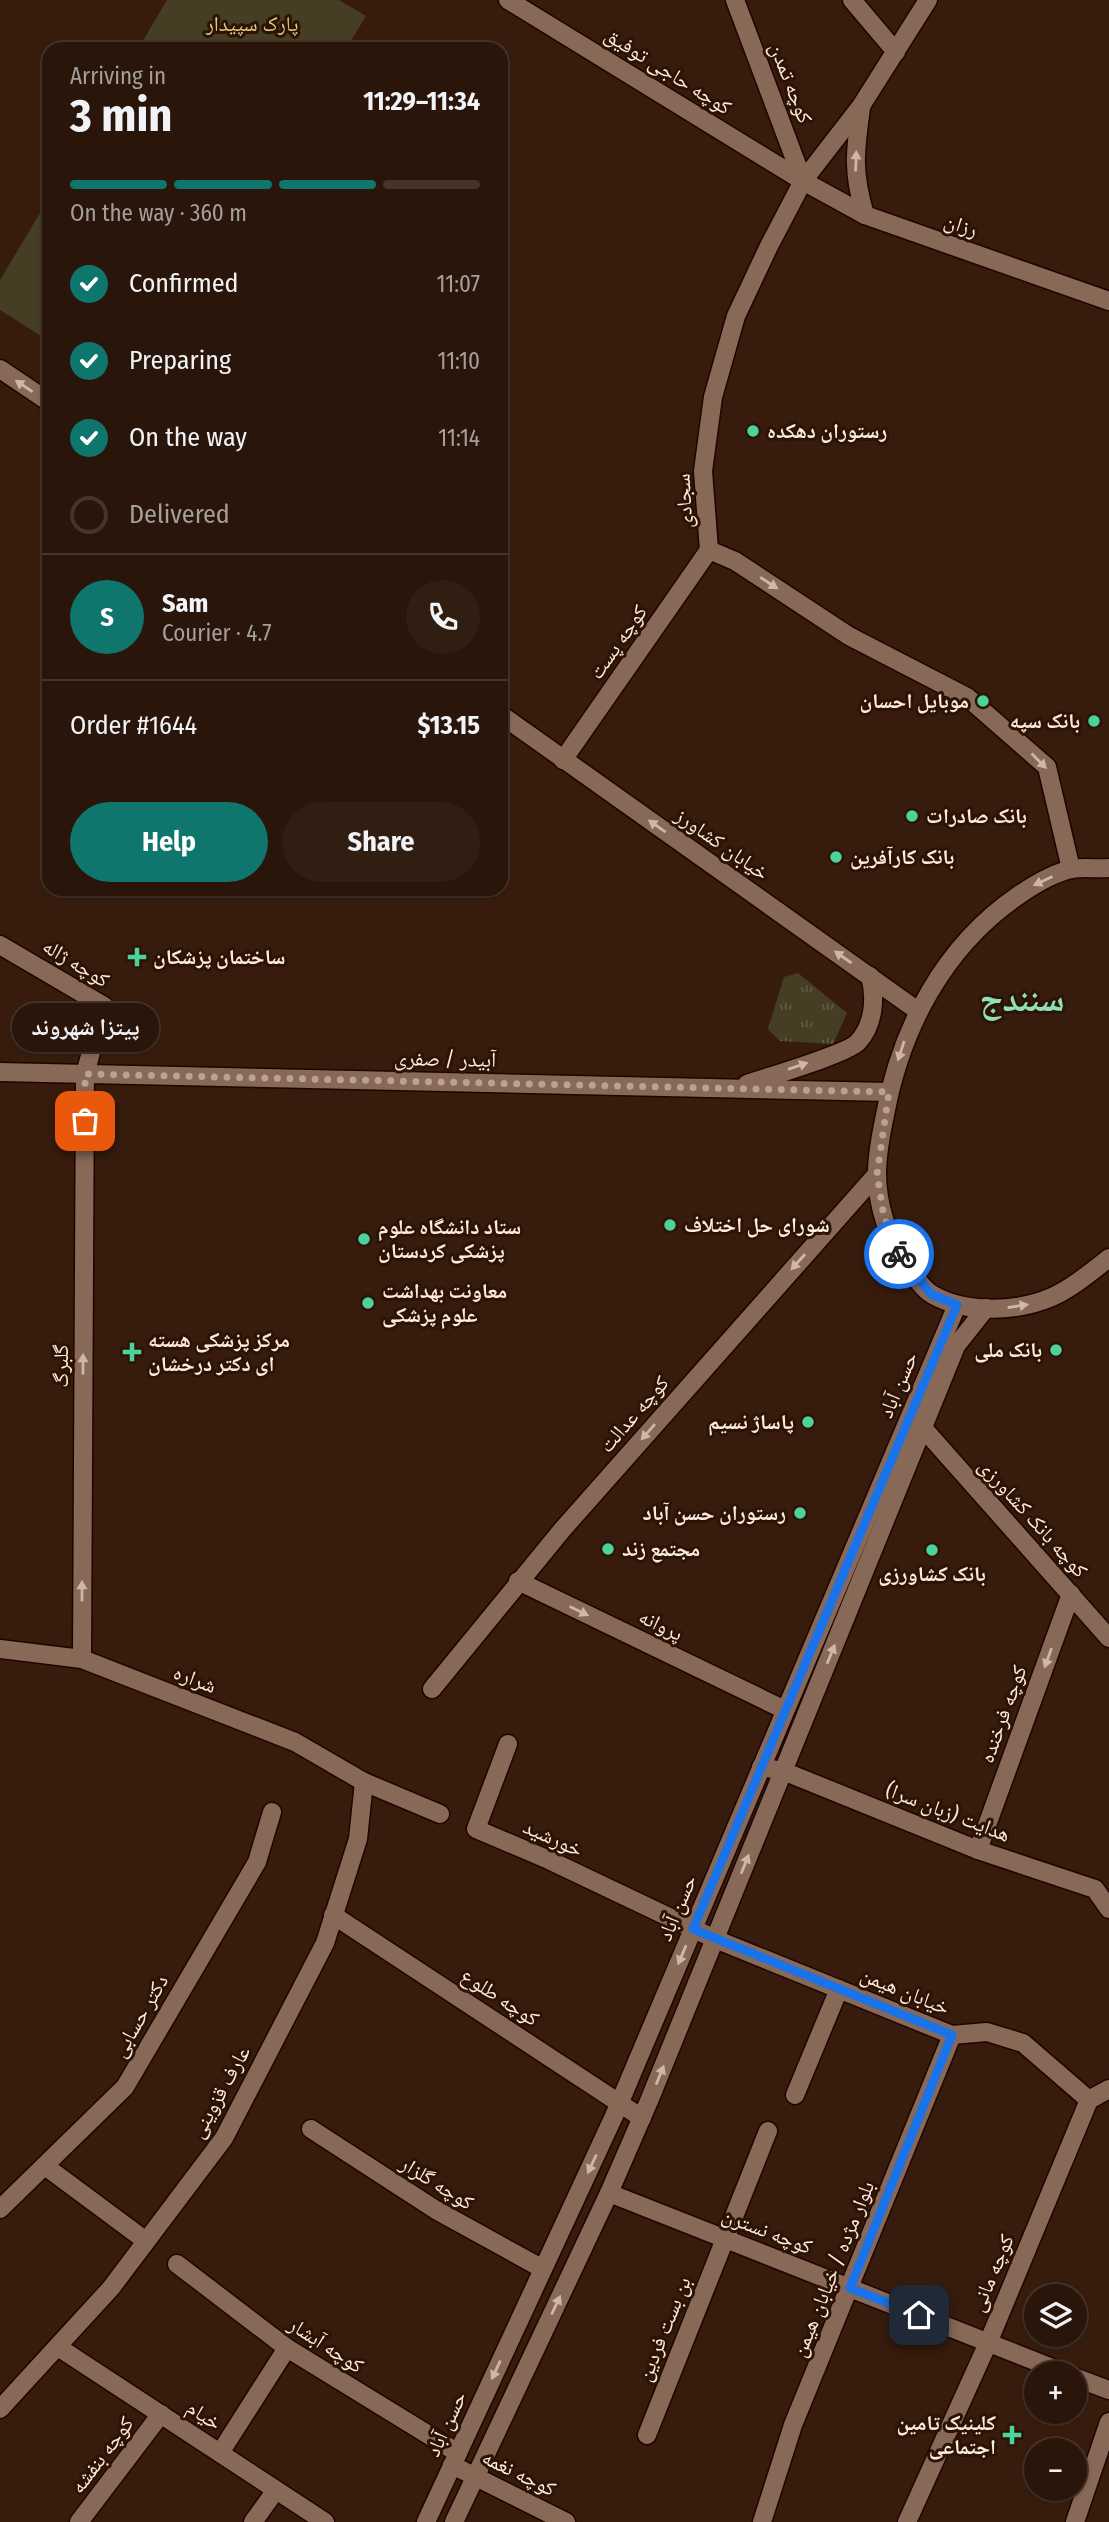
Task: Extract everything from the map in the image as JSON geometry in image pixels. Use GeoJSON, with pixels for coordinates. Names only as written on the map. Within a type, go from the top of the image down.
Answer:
{"type":"FeatureCollection","features":[{"type":"Feature","properties":{"kind":"street","name":"کوچه حاجی توفیق"},"geometry":{"type":"LineString","coordinates":[[508,0],[803,181]]}},
{"type":"Feature","properties":{"kind":"street","name":"کوچه تمدن"},"geometry":{"type":"LineString","coordinates":[[735,0],[803,181]]}},
{"type":"Feature","properties":{"kind":"street"},"geometry":{"type":"LineString","coordinates":[[852,0],[896,52]]}},
{"type":"Feature","properties":{"kind":"street","name":"سجادی"},"geometry":{"type":"LineString","coordinates":[[928,0],[861,106],[803,181],[736,316],[713,397],[704,471],[709,550],[735,561],[849,636],[967,697],[1047,767],[1071,869]]}},
{"type":"Feature","properties":{"kind":"street"},"geometry":{"type":"LineString","coordinates":[[861,106],[854,166],[865,215]]}},
{"type":"Feature","properties":{"kind":"street","name":"رزان"},"geometry":{"type":"LineString","coordinates":[[803,181],[865,215],[1109,300]]}},
{"type":"Feature","properties":{"kind":"street"},"geometry":{"type":"LineString","coordinates":[[0,369],[42,397]]}},
{"type":"Feature","properties":{"kind":"street","name":"کوچه پست"},"geometry":{"type":"LineString","coordinates":[[563,760],[709,550]]}},
{"type":"Feature","properties":{"kind":"street","name":"خیابان کشاورز"},"geometry":{"type":"LineString","coordinates":[[508,721],[918,1011]]}},
{"type":"Feature","properties":{"kind":"street"},"geometry":{"type":"LineString","coordinates":[[1109,868],[1071,869],[1038,882],[1006,904],[974,932],[947,966],[918,1011],[902,1046],[889,1092],[877,1174],[883,1211],[893,1246],[931,1294],[957,1305],[1017,1308],[1052,1297],[1088,1275],[1109,1258]]}},
{"type":"Feature","properties":{"kind":"street","name":"کوچه ژاله"},"geometry":{"type":"LineString","coordinates":[[0,944],[104,1006],[85,1074]]}},
{"type":"Feature","properties":{"kind":"street"},"geometry":{"type":"LineString","coordinates":[[733,1088],[841,1052],[858,1043],[867,1026],[875,994],[870,976]]}},
{"type":"Feature","properties":{"kind":"street","name":"آبیدر / صفری"},"geometry":{"type":"LineString","coordinates":[[0,1072],[889,1092]]}},
{"type":"Feature","properties":{"kind":"street","name":"گلبرگ"},"geometry":{"type":"LineString","coordinates":[[82,1659],[85,1074]]}},
{"type":"Feature","properties":{"kind":"street","name":"کوچه عدالت"},"geometry":{"type":"LineString","coordinates":[[432,1689],[562,1530],[877,1174]]}},
{"type":"Feature","properties":{"kind":"street","name":"حسن آباد"},"geometry":{"type":"LineString","coordinates":[[426,2522],[620,2101],[957,1305]]}},
{"type":"Feature","properties":{"kind":"street","name":"حسن آباد"},"geometry":{"type":"LineString","coordinates":[[454,2522],[642,2118],[956,1346],[986,1308]]}},
{"type":"Feature","properties":{"kind":"street","name":"کوچه بانک کشاورزی"},"geometry":{"type":"LineString","coordinates":[[923,1428],[1109,1639]]}},
{"type":"Feature","properties":{"kind":"street","name":"پروانه"},"geometry":{"type":"LineString","coordinates":[[518,1581],[785,1710]]}},
{"type":"Feature","properties":{"kind":"street","name":"کوچه فرخنده"},"geometry":{"type":"LineString","coordinates":[[978,1850],[1071,1594]]}},
{"type":"Feature","properties":{"kind":"street","name":"شراره"},"geometry":{"type":"LineString","coordinates":[[0,1650],[82,1659],[295,1742],[364,1782],[440,1814]]}},
{"type":"Feature","properties":{"kind":"street","name":"خورشید"},"geometry":{"type":"LineString","coordinates":[[508,1744],[475,1829],[549,1860],[693,1929]]}},
{"type":"Feature","properties":{"kind":"street","name":"هدایت (زبان سرا)"},"geometry":{"type":"LineString","coordinates":[[761,1767],[783,1771],[978,1850],[1102,1884],[1109,1909]]}},
{"type":"Feature","properties":{"kind":"street","name":"عارف قزوینی"},"geometry":{"type":"LineString","coordinates":[[0,2409],[111,2288],[224,2138],[325,1943],[358,1839],[364,1782]]}},
{"type":"Feature","properties":{"kind":"street","name":"دکتر حسابی"},"geometry":{"type":"LineString","coordinates":[[0,2209],[125,2087],[257,1862],[272,1812]]}},
{"type":"Feature","properties":{"kind":"street","name":"کوچه طلوع"},"geometry":{"type":"LineString","coordinates":[[333,1915],[620,2101],[642,2118]]}},
{"type":"Feature","properties":{"kind":"street","name":"خیابان هیمن"},"geometry":{"type":"LineString","coordinates":[[693,1929],[952,2035],[987,2032],[1023,2043],[1089,2100]]}},
{"type":"Feature","properties":{"kind":"street"},"geometry":{"type":"LineString","coordinates":[[794,2095],[839,1989]]}},
{"type":"Feature","properties":{"kind":"street","name":"بلوار مژده / خیابان هیمن"},"geometry":{"type":"LineString","coordinates":[[762,2522],[793,2425],[952,2035]]}},
{"type":"Feature","properties":{"kind":"street"},"geometry":{"type":"LineString","coordinates":[[1089,2100],[1109,2089]]}},
{"type":"Feature","properties":{"kind":"street","name":"کوچه مانی"},"geometry":{"type":"LineString","coordinates":[[907,2522],[988,2343],[1089,2100]]}},
{"type":"Feature","properties":{"kind":"street","name":"کوچه گلزار"},"geometry":{"type":"LineString","coordinates":[[311,2129],[436,2210],[543,2269]]}},
{"type":"Feature","properties":{"kind":"street","name":"بن بست فردین"},"geometry":{"type":"LineString","coordinates":[[647,2435],[768,2131]]}},
{"type":"Feature","properties":{"kind":"street"},"geometry":{"type":"LineString","coordinates":[[45,2166],[146,2241]]}},
{"type":"Feature","properties":{"kind":"street","name":"کوچه نسترن"},"geometry":{"type":"LineString","coordinates":[[609,2193],[1034,2361]]}},
{"type":"Feature","properties":{"kind":"street","name":"کوچه آبشار"},"geometry":{"type":"LineString","coordinates":[[177,2264],[286,2348],[455,2459]]}},
{"type":"Feature","properties":{"kind":"street","name":"خیام"},"geometry":{"type":"LineString","coordinates":[[58,2347],[325,2522]]}},
{"type":"Feature","properties":{"kind":"street"},"geometry":{"type":"LineString","coordinates":[[220,2453],[286,2348]]}},
{"type":"Feature","properties":{"kind":"street"},"geometry":{"type":"LineString","coordinates":[[1087,2382],[1109,2390]]}},
{"type":"Feature","properties":{"kind":"street","name":"کوچه بنفشه"},"geometry":{"type":"LineString","coordinates":[[79,2522],[161,2414]]}},
{"type":"Feature","properties":{"kind":"street"},"geometry":{"type":"LineString","coordinates":[[1074,2522],[1109,2422]]}},
{"type":"Feature","properties":{"kind":"street","name":"کوچه نغمه"},"geometry":{"type":"LineString","coordinates":[[455,2459],[475,2477],[566,2522]]}},
{"type":"Feature","properties":{"kind":"street"},"geometry":{"type":"LineString","coordinates":[[253,2522],[276,2490]]}},
{"type":"Feature","properties":{"kind":"green space","name":"پارک سپیدار"},"geometry":{"type":"Polygon","coordinates":[[[167,0],[339,0],[366,16],[350,42],[142,42],[167,0]]]}},
{"type":"Feature","properties":{"kind":"green space"},"geometry":{"type":"Polygon","coordinates":[[[42,210],[42,337],[0,310],[0,280],[42,210]]]}},
{"type":"Feature","properties":{"kind":"green space"},"geometry":{"type":"Polygon","coordinates":[[[798,973],[847,1013],[833,1044],[780,1041],[768,1029],[784,977],[798,973]]]}},
{"type":"Feature","properties":{"kind":"way so far"},"geometry":{"type":"LineString","coordinates":[[85,1121],[85,1074],[889,1092],[877,1174],[883,1211],[893,1246],[899,1254]]}},
{"type":"Feature","properties":{"kind":"place","name":"رستوران دهکده"},"geometry":{"type":"Point","coordinates":[753,431]}},
{"type":"Feature","properties":{"kind":"place","name":"موبایل احسان"},"geometry":{"type":"Point","coordinates":[983,701]}},
{"type":"Feature","properties":{"kind":"place","name":"بانک سپه"},"geometry":{"type":"Point","coordinates":[1094,721]}},
{"type":"Feature","properties":{"kind":"place","name":"بانک صادرات"},"geometry":{"type":"Point","coordinates":[912,816]}},
{"type":"Feature","properties":{"kind":"place","name":"بانک کارآفرین"},"geometry":{"type":"Point","coordinates":[836,857]}},
{"type":"Feature","properties":{"kind":"place","name":"ساختمان پزشکان"},"geometry":{"type":"Point","coordinates":[137,957]}},
{"type":"Feature","properties":{"kind":"place","name":"پیتزا شهروند"},"geometry":{"type":"Point","coordinates":[85,1121]}},
{"type":"Feature","properties":{"kind":"place","name":"شورای حل اختلاف"},"geometry":{"type":"Point","coordinates":[670,1225]}},
{"type":"Feature","properties":{"kind":"place","name":"ستاد دانشگاه علوم پزشکی کردستان"},"geometry":{"type":"Point","coordinates":[364,1239]}},
{"type":"Feature","properties":{"kind":"place","name":"معاونت بهداشت علوم پزشکی"},"geometry":{"type":"Point","coordinates":[368,1303]}},
{"type":"Feature","properties":{"kind":"place","name":"بانک ملی"},"geometry":{"type":"Point","coordinates":[1056,1350]}},
{"type":"Feature","properties":{"kind":"place","name":"مرکز پزشکی هسته ای دکتر درخشان"},"geometry":{"type":"Point","coordinates":[132,1352]}},
{"type":"Feature","properties":{"kind":"place","name":"پاساژ نسیم"},"geometry":{"type":"Point","coordinates":[808,1422]}},
{"type":"Feature","properties":{"kind":"place","name":"رستوران حسن آباد"},"geometry":{"type":"Point","coordinates":[800,1513]}},
{"type":"Feature","properties":{"kind":"place","name":"مجتمع زند"},"geometry":{"type":"Point","coordinates":[608,1549]}},
{"type":"Feature","properties":{"kind":"place","name":"بانک کشاورزی"},"geometry":{"type":"Point","coordinates":[932,1550]}},
{"type":"Feature","properties":{"kind":"place","name":"کلینیک تامین اجتماعی"},"geometry":{"type":"Point","coordinates":[1012,2435]}},
{"type":"Feature","properties":{"kind":"district","name":"سنندج"},"geometry":{"type":"Point","coordinates":[1022,999]}},
{"type":"Feature","properties":{"kind":"route"},"geometry":{"type":"LineString","coordinates":[[899,1254],[931,1294],[957,1305],[693,1929],[952,2035],[850,2288],[919,2315]]}}]}
